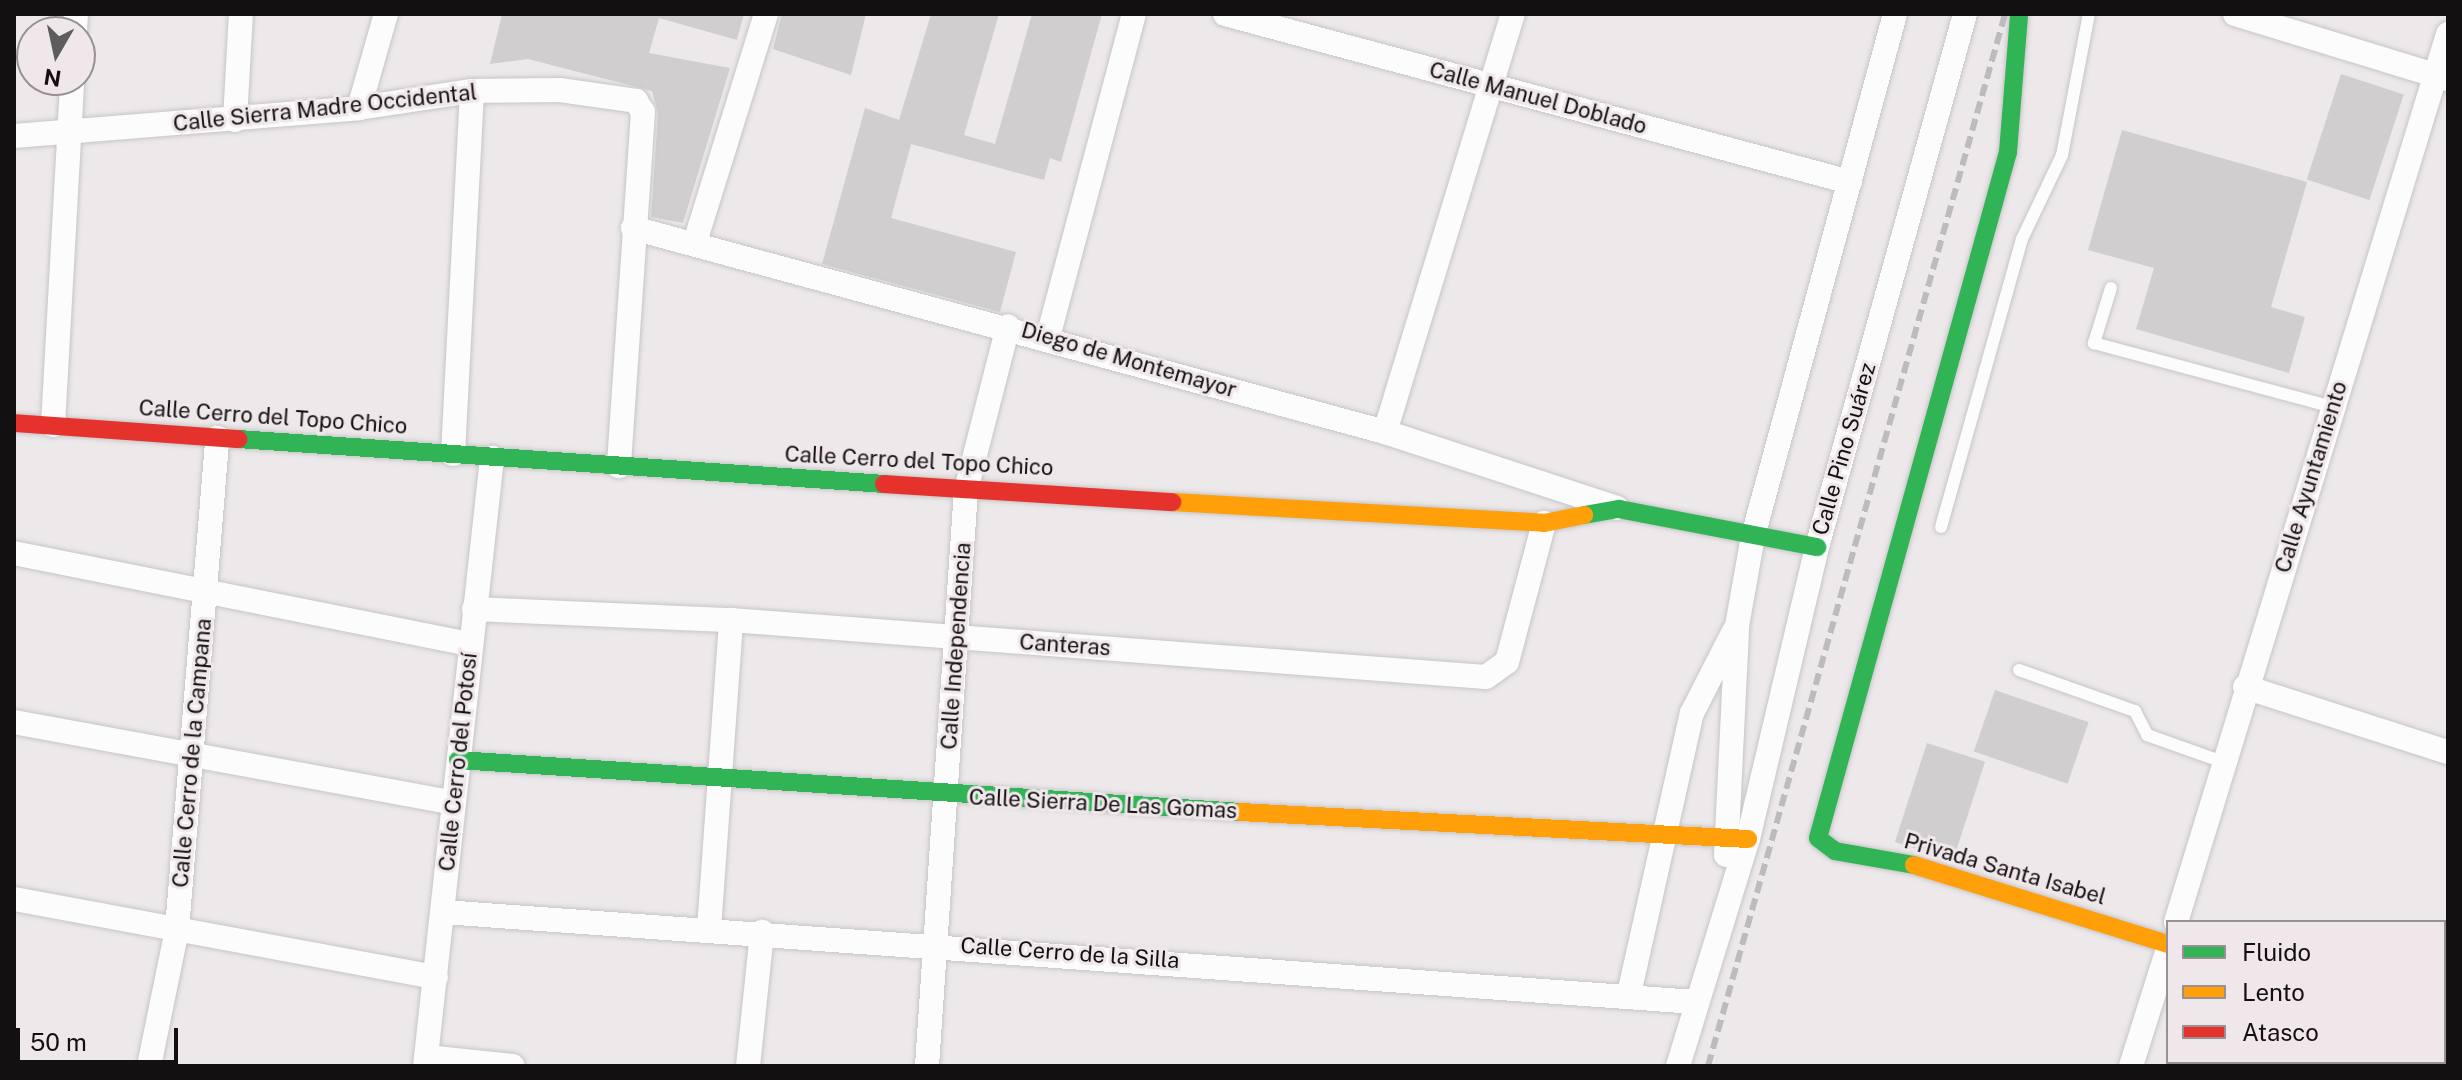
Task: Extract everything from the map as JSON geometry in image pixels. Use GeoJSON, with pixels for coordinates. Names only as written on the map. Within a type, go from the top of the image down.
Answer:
{"type":"FeatureCollection","features":[{"type":"Feature","properties":{"kind":"street"},"geometry":{"type":"LineString","coordinates":[[235,120],[241,14]]}},
{"type":"Feature","properties":{"kind":"street"},"geometry":{"type":"LineString","coordinates":[[359,108],[386,14]]}},
{"type":"Feature","properties":{"kind":"street"},"geometry":{"type":"LineString","coordinates":[[695,242],[766,14]]}},
{"type":"Feature","properties":{"kind":"street"},"geometry":{"type":"LineString","coordinates":[[1048,337],[1134,14]]}},
{"type":"Feature","properties":{"kind":"street","name":"Calle Manuel Doblado"},"geometry":{"type":"LineString","coordinates":[[1225,14],[1850,182]]}},
{"type":"Feature","properties":{"kind":"street"},"geometry":{"type":"LineString","coordinates":[[1385,432],[1513,14]]}},
{"type":"Feature","properties":{"kind":"street","name":"Calle Pino Suárez"},"geometry":{"type":"LineString","coordinates":[[1678,1066],[1730,885],[1736,838],[1737,626],[1753,536],[1895,14]]}},
{"type":"Feature","properties":{"kind":"street","name":"Calle Pino Suárez"},"geometry":{"type":"LineString","coordinates":[[1736,838],[1965,14]]}},
{"type":"Feature","properties":{"kind":"street","name":"Privada Santa Isabel"},"geometry":{"type":"LineString","coordinates":[[2019,14],[2008,152],[1818,838],[1826,848],[1916,865],[2166,946]]}},
{"type":"Feature","properties":{"kind":"street"},"geometry":{"type":"LineString","coordinates":[[2235,14],[2442,78]]}},
{"type":"Feature","properties":{"kind":"street","name":"Calle Ayuntamiento"},"geometry":{"type":"LineString","coordinates":[[2177,920],[2245,687],[2333,407],[2442,78],[2448,34]]}},
{"type":"Feature","properties":{"kind":"street","name":"Calle Sierra Madre Occidental"},"geometry":{"type":"LineString","coordinates":[[14,136],[359,108],[472,91],[560,90],[636,101],[643,112],[633,228]]}},
{"type":"Feature","properties":{"kind":"street"},"geometry":{"type":"LineString","coordinates":[[453,454],[472,91]]}},
{"type":"Feature","properties":{"kind":"street"},"geometry":{"type":"LineString","coordinates":[[53,425],[71,96]]}},
{"type":"Feature","properties":{"kind":"street"},"geometry":{"type":"LineString","coordinates":[[619,466],[633,228]]}},
{"type":"Feature","properties":{"kind":"street","name":"Diego de Montemayor"},"geometry":{"type":"LineString","coordinates":[[633,228],[1008,326],[1385,432],[1619,509]]}},
{"type":"Feature","properties":{"kind":"street","name":"Calle Independencia"},"geometry":{"type":"LineString","coordinates":[[927,1066],[966,490],[1008,326]]}},
{"type":"Feature","properties":{"kind":"street","name":"Calle Cerro del Topo Chico"},"geometry":{"type":"LineString","coordinates":[[14,423],[966,490],[1544,523],[1619,509],[1817,547]]}},
{"type":"Feature","properties":{"kind":"street","name":"Calle Cerro de la Campana"},"geometry":{"type":"LineString","coordinates":[[149,1066],[177,929],[217,438]]}},
{"type":"Feature","properties":{"kind":"street","name":"Calle Cerro del Potosí"},"geometry":{"type":"LineString","coordinates":[[425,1061],[492,458]]}},
{"type":"Feature","properties":{"kind":"street","name":"Canteras"},"geometry":{"type":"LineString","coordinates":[[474,609],[731,620],[1486,677],[1507,662],[1544,523]]}},
{"type":"Feature","properties":{"kind":"street"},"geometry":{"type":"LineString","coordinates":[[14,553],[470,644]]}},
{"type":"Feature","properties":{"kind":"street"},"geometry":{"type":"LineString","coordinates":[[709,929],[731,620]]}},
{"type":"Feature","properties":{"kind":"street","name":"Calle Pino Suárez"},"geometry":{"type":"LineString","coordinates":[[1629,994],[1661,838],[1692,713],[1737,626]]}},
{"type":"Feature","properties":{"kind":"street"},"geometry":{"type":"LineString","coordinates":[[2245,687],[2448,752]]}},
{"type":"Feature","properties":{"kind":"street"},"geometry":{"type":"LineString","coordinates":[[14,722],[193,759],[454,803]]}},
{"type":"Feature","properties":{"kind":"street","name":"Calle Sierra De Las Gomas"},"geometry":{"type":"LineString","coordinates":[[458,760],[719,776],[945,796],[1661,838],[1736,838]]}},
{"type":"Feature","properties":{"kind":"street"},"geometry":{"type":"LineString","coordinates":[[14,899],[436,977]]}},
{"type":"Feature","properties":{"kind":"street","name":"Calle Cerro de la Silla"},"geometry":{"type":"LineString","coordinates":[[443,912],[937,943],[1629,994],[1697,1002]]}},
{"type":"Feature","properties":{"kind":"street"},"geometry":{"type":"LineString","coordinates":[[748,1066],[762,932]]}},
{"type":"Feature","properties":{"kind":"street"},"geometry":{"type":"LineString","coordinates":[[2131,1066],[2166,953]]}},
{"type":"Feature","properties":{"kind":"street"},"geometry":{"type":"LineString","coordinates":[[425,1061],[513,1066]]}},
{"type":"Feature","properties":{"kind":"lane"},"geometry":{"type":"LineString","coordinates":[[1941,527],[2018,251],[2062,155],[2089,14]]}},
{"type":"Feature","properties":{"kind":"lane"},"geometry":{"type":"LineString","coordinates":[[2111,288],[2094,343],[2333,407]]}},
{"type":"Feature","properties":{"kind":"lane"},"geometry":{"type":"LineString","coordinates":[[2019,670],[2135,711],[2147,735],[2223,762]]}},
{"type":"Feature","properties":{"kind":"building"},"geometry":{"type":"Polygon","coordinates":[[[502,14],[744,14],[737,40],[659,18],[649,53],[730,68],[683,223],[651,217],[658,113],[652,91],[528,59],[490,64],[502,14]]]}},
{"type":"Feature","properties":{"kind":"building"},"geometry":{"type":"Polygon","coordinates":[[[782,14],[866,14],[851,75],[773,49],[782,14]]]}},
{"type":"Feature","properties":{"kind":"building"},"geometry":{"type":"Polygon","coordinates":[[[931,14],[999,14],[964,135],[995,144],[1032,14],[1102,14],[1061,162],[1050,158],[1044,180],[911,144],[891,218],[1016,252],[1000,312],[822,264],[865,108],[899,120],[931,14]]]}},
{"type":"Feature","properties":{"kind":"building"},"geometry":{"type":"Polygon","coordinates":[[[2341,74],[2404,94],[2369,200],[2307,180],[2341,74]]]}},
{"type":"Feature","properties":{"kind":"building"},"geometry":{"type":"Polygon","coordinates":[[[2122,130],[2307,182],[2271,307],[2305,317],[2289,373],[2136,329],[2154,268],[2088,250],[2122,130]]]}},
{"type":"Feature","properties":{"kind":"building"},"geometry":{"type":"Polygon","coordinates":[[[1995,690],[2089,722],[2067,784],[1974,751],[1995,690]]]}},
{"type":"Feature","properties":{"kind":"building"},"geometry":{"type":"Polygon","coordinates":[[[1927,743],[1985,762],[1953,861],[1895,842],[1927,743]]]}},
{"type":"Feature","properties":{"kind":"railway"},"geometry":{"type":"LineString","coordinates":[[1708,1066],[2005,14]]}},
{"type":"Feature","properties":{"kind":"traffic: fast"},"geometry":{"type":"LineString","coordinates":[[1914,865],[1835,851],[1818,838],[2008,152],[2019,14]]}},
{"type":"Feature","properties":{"kind":"traffic: fast"},"geometry":{"type":"LineString","coordinates":[[238,439],[884,484]]}},
{"type":"Feature","properties":{"kind":"traffic: fast"},"geometry":{"type":"LineString","coordinates":[[1584,515],[1619,509],[1817,547]]}},
{"type":"Feature","properties":{"kind":"traffic: fast"},"geometry":{"type":"LineString","coordinates":[[458,760],[1240,812]]}},
{"type":"Feature","properties":{"kind":"traffic: slow"},"geometry":{"type":"LineString","coordinates":[[1172,502],[1544,523],[1584,515]]}},
{"type":"Feature","properties":{"kind":"traffic: slow"},"geometry":{"type":"LineString","coordinates":[[1240,812],[1748,839]]}},
{"type":"Feature","properties":{"kind":"traffic: slow"},"geometry":{"type":"LineString","coordinates":[[1914,865],[2166,943]]}},
{"type":"Feature","properties":{"kind":"traffic: jam"},"geometry":{"type":"LineString","coordinates":[[14,423],[238,439]]}},
{"type":"Feature","properties":{"kind":"traffic: jam"},"geometry":{"type":"LineString","coordinates":[[884,484],[1172,502]]}}]}
